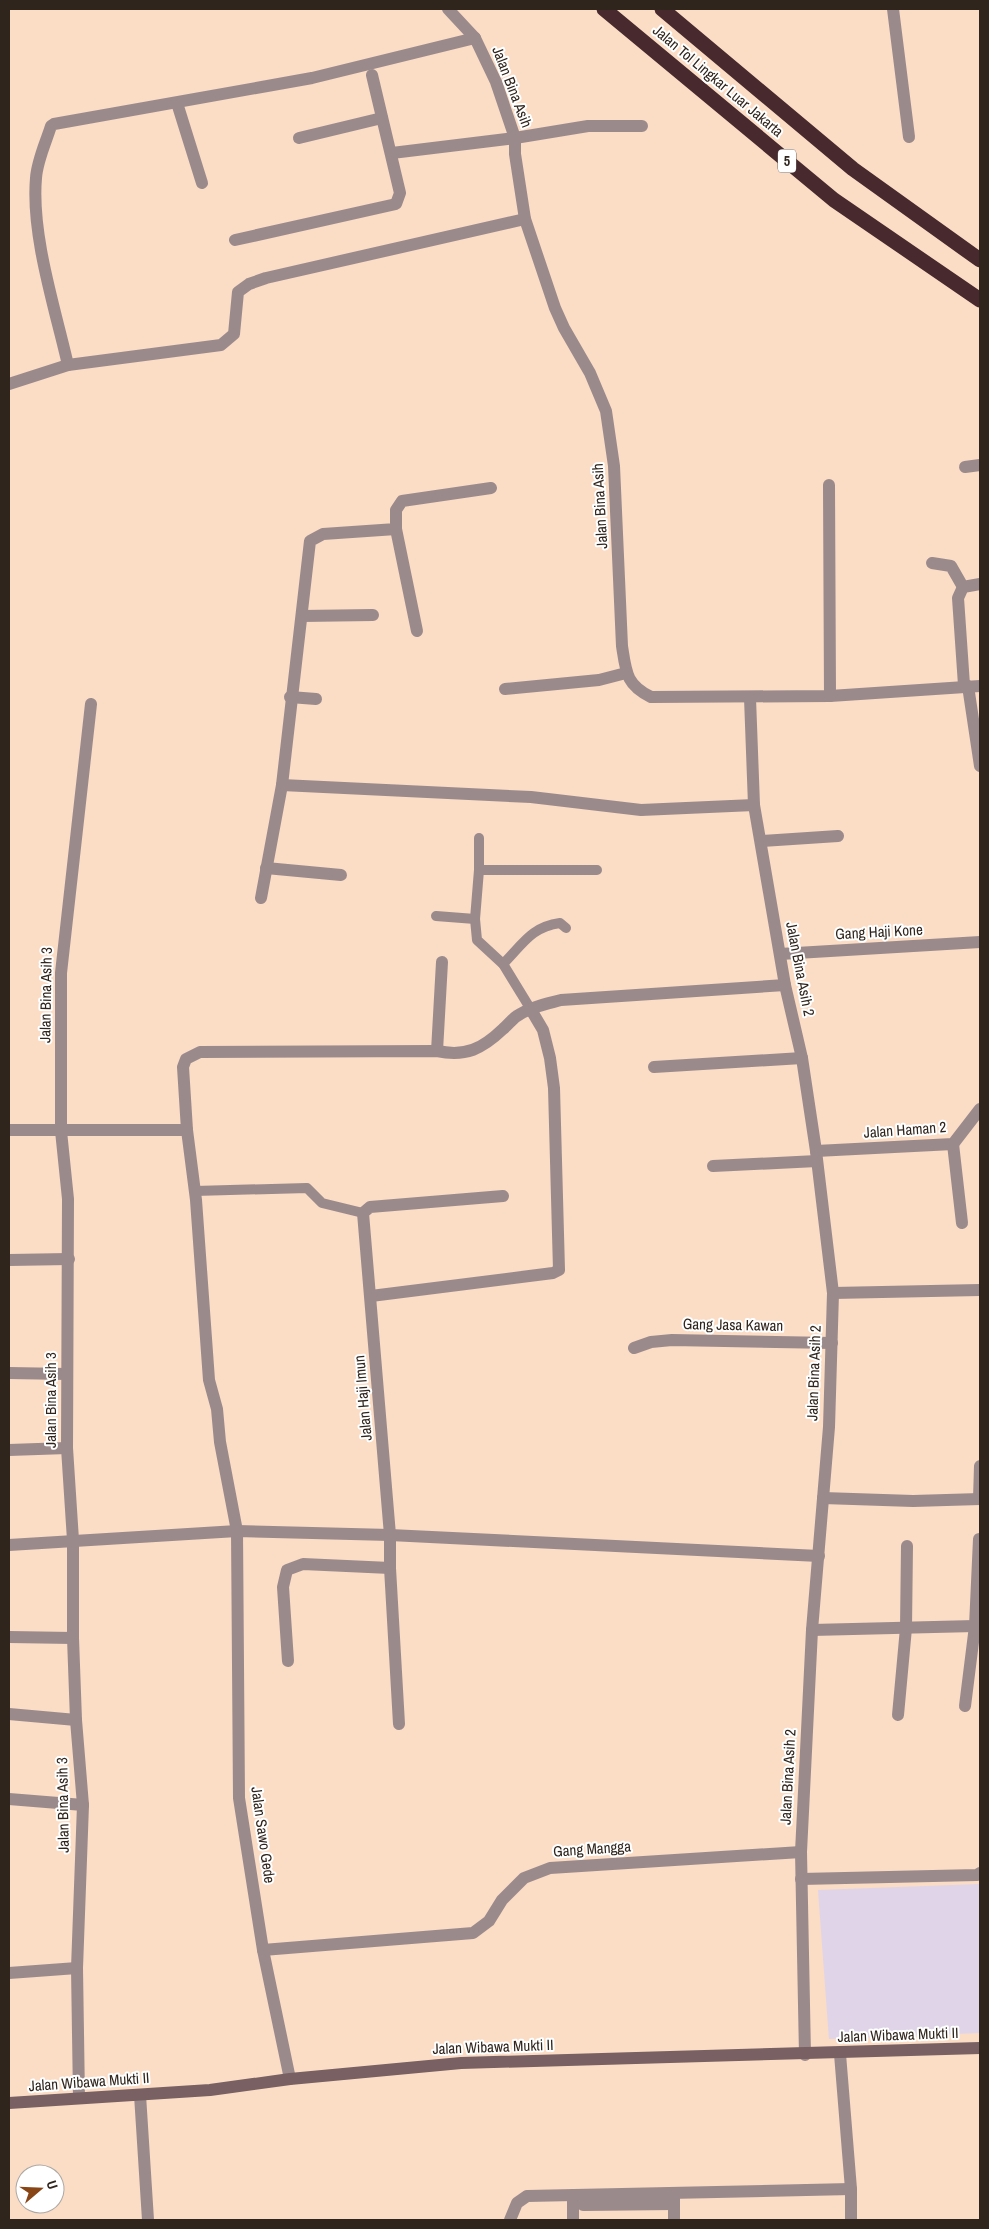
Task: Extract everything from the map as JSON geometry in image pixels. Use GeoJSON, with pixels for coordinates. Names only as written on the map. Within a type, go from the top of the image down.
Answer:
{"type":"FeatureCollection","features":[{"type":"Feature","properties":{"kind":"highway","name":"Jalan Tol Lingkar Luar Jakarta"},"geometry":{"type":"LineString","coordinates":[[604,9],[834,200],[980,300]]}},
{"type":"Feature","properties":{"kind":"highway","name":"Jalan Tol Lingkar Luar Jakarta"},"geometry":{"type":"LineString","coordinates":[[662,9],[853,170],[980,260]]}},
{"type":"Feature","properties":{"kind":"main road","name":"Jalan Wibawa Mukti II"},"geometry":{"type":"LineString","coordinates":[[9,2103],[210,2090],[290,2078],[461,2063],[840,2054],[980,2048]]}},
{"type":"Feature","properties":{"kind":"street","name":"Jalan Bina Asih"},"geometry":{"type":"LineString","coordinates":[[448,9],[475,38],[496,82],[515,138],[515,154],[525,219],[555,308],[590,373],[606,411],[614,466],[622,646],[626,673]]}},
{"type":"Feature","properties":{"kind":"street"},"geometry":{"type":"LineString","coordinates":[[894,9],[909,137]]}},
{"type":"Feature","properties":{"kind":"street"},"geometry":{"type":"LineString","coordinates":[[68,365],[51,297],[35,208],[37,171],[52,126],[58,123],[312,78],[475,38]]}},
{"type":"Feature","properties":{"kind":"street"},"geometry":{"type":"LineString","coordinates":[[235,240],[396,204],[400,193],[372,74]]}},
{"type":"Feature","properties":{"kind":"street"},"geometry":{"type":"LineString","coordinates":[[178,103],[202,183]]}},
{"type":"Feature","properties":{"kind":"street"},"geometry":{"type":"LineString","coordinates":[[299,138],[382,118]]}},
{"type":"Feature","properties":{"kind":"street"},"geometry":{"type":"LineString","coordinates":[[392,154],[515,138],[588,126],[642,126]]}},
{"type":"Feature","properties":{"kind":"street"},"geometry":{"type":"LineString","coordinates":[[9,384],[68,365],[221,345],[234,334],[238,292],[249,284],[266,278],[525,219]]}},
{"type":"Feature","properties":{"kind":"street"},"geometry":{"type":"LineString","coordinates":[[965,467],[980,466]]}},
{"type":"Feature","properties":{"kind":"street"},"geometry":{"type":"LineString","coordinates":[[829,484],[830,696]]}},
{"type":"Feature","properties":{"kind":"street"},"geometry":{"type":"LineString","coordinates":[[417,630],[396,529],[396,510],[402,501],[491,488]]}},
{"type":"Feature","properties":{"kind":"street"},"geometry":{"type":"LineString","coordinates":[[261,898],[282,785],[290,697],[302,616],[310,541],[322,534],[396,529]]}},
{"type":"Feature","properties":{"kind":"street"},"geometry":{"type":"LineString","coordinates":[[932,563],[951,566],[963,587]]}},
{"type":"Feature","properties":{"kind":"street"},"geometry":{"type":"LineString","coordinates":[[963,587],[980,584]]}},
{"type":"Feature","properties":{"kind":"street"},"geometry":{"type":"LineString","coordinates":[[963,587],[958,598],[980,766]]}},
{"type":"Feature","properties":{"kind":"street"},"geometry":{"type":"LineString","coordinates":[[302,616],[373,615]]}},
{"type":"Feature","properties":{"kind":"street"},"geometry":{"type":"LineString","coordinates":[[505,689],[599,680],[626,673],[638,690],[652,697],[750,698],[830,696],[970,686]]}},
{"type":"Feature","properties":{"kind":"street"},"geometry":{"type":"LineString","coordinates":[[290,697],[316,699]]}},
{"type":"Feature","properties":{"kind":"street","name":"Jalan Bina Asih 2"},"geometry":{"type":"LineString","coordinates":[[750,698],[754,805],[762,841],[785,985],[802,1058],[817,1156],[833,1293],[832,1344],[819,1556],[812,1630],[801,1852],[805,2055]]}},
{"type":"Feature","properties":{"kind":"street","name":"Jalan Bina Asih 3"},"geometry":{"type":"LineString","coordinates":[[79,2098],[77,1968],[83,1805],[76,1720],[73,1638],[73,1540],[67,1448],[68,1199],[61,1131],[63,946],[90,704]]}},
{"type":"Feature","properties":{"kind":"street"},"geometry":{"type":"LineString","coordinates":[[282,785],[531,797],[641,810],[754,805]]}},
{"type":"Feature","properties":{"kind":"street"},"geometry":{"type":"LineString","coordinates":[[762,841],[838,836]]}},
{"type":"Feature","properties":{"kind":"street"},"geometry":{"type":"LineString","coordinates":[[266,868],[341,875]]}},
{"type":"Feature","properties":{"kind":"street","name":"Gang Haji Kone"},"geometry":{"type":"LineString","coordinates":[[780,954],[980,942]]}},
{"type":"Feature","properties":{"kind":"street"},"geometry":{"type":"LineString","coordinates":[[437,1052],[442,962]]}},
{"type":"Feature","properties":{"kind":"street","name":"Jalan Sawo Gede"},"geometry":{"type":"LineString","coordinates":[[290,2078],[263,1950],[239,1798],[237,1532],[220,1442],[217,1409],[209,1380],[195,1191],[187,1130],[183,1067],[186,1059],[200,1052],[437,1052],[452,1054],[471,1052],[488,1044],[515,1016],[530,1008],[561,1000],[785,985]]}},
{"type":"Feature","properties":{"kind":"street"},"geometry":{"type":"LineString","coordinates":[[371,1296],[553,1274],[559,1270],[554,1088],[550,1058],[543,1030],[530,1008]]}},
{"type":"Feature","properties":{"kind":"street"},"geometry":{"type":"LineString","coordinates":[[654,1066],[802,1058]]}},
{"type":"Feature","properties":{"kind":"street","name":"Jalan Haman 2"},"geometry":{"type":"LineString","coordinates":[[713,1166],[953,1144],[980,1109]]}},
{"type":"Feature","properties":{"kind":"street"},"geometry":{"type":"LineString","coordinates":[[9,1130],[187,1130]]}},
{"type":"Feature","properties":{"kind":"street"},"geometry":{"type":"LineString","coordinates":[[953,1144],[962,1223]]}},
{"type":"Feature","properties":{"kind":"street"},"geometry":{"type":"LineString","coordinates":[[363,1213],[370,1207],[503,1196]]}},
{"type":"Feature","properties":{"kind":"street","name":"Jalan Haji Imun"},"geometry":{"type":"LineString","coordinates":[[363,1213],[390,1535],[398,1724]]}},
{"type":"Feature","properties":{"kind":"street"},"geometry":{"type":"LineString","coordinates":[[9,1260],[69,1259]]}},
{"type":"Feature","properties":{"kind":"street"},"geometry":{"type":"LineString","coordinates":[[833,1293],[980,1290]]}},
{"type":"Feature","properties":{"kind":"street","name":"Gang Jasa Kawan"},"geometry":{"type":"LineString","coordinates":[[634,1348],[651,1342],[672,1340],[832,1344]]}},
{"type":"Feature","properties":{"kind":"street"},"geometry":{"type":"LineString","coordinates":[[9,1374],[67,1374]]}},
{"type":"Feature","properties":{"kind":"street"},"geometry":{"type":"LineString","coordinates":[[9,1450],[67,1448]]}},
{"type":"Feature","properties":{"kind":"street"},"geometry":{"type":"LineString","coordinates":[[823,1498],[913,1501],[980,1499],[980,1466]]}},
{"type":"Feature","properties":{"kind":"street"},"geometry":{"type":"LineString","coordinates":[[9,1545],[237,1532],[390,1535],[819,1556]]}},
{"type":"Feature","properties":{"kind":"street"},"geometry":{"type":"LineString","coordinates":[[965,1706],[975,1626],[979,1539]]}},
{"type":"Feature","properties":{"kind":"street"},"geometry":{"type":"LineString","coordinates":[[898,1715],[906,1628],[907,1546]]}},
{"type":"Feature","properties":{"kind":"street"},"geometry":{"type":"LineString","coordinates":[[288,1661],[283,1587],[286,1570],[303,1564],[390,1568]]}},
{"type":"Feature","properties":{"kind":"street"},"geometry":{"type":"LineString","coordinates":[[812,1630],[975,1626]]}},
{"type":"Feature","properties":{"kind":"street"},"geometry":{"type":"LineString","coordinates":[[9,1637],[73,1638]]}},
{"type":"Feature","properties":{"kind":"street"},"geometry":{"type":"LineString","coordinates":[[9,1714],[76,1720]]}},
{"type":"Feature","properties":{"kind":"street"},"geometry":{"type":"LineString","coordinates":[[9,1799],[83,1805]]}},
{"type":"Feature","properties":{"kind":"street","name":"Gang Mangga"},"geometry":{"type":"LineString","coordinates":[[263,1950],[473,1932],[489,1921],[502,1900],[524,1878],[550,1868],[801,1852]]}},
{"type":"Feature","properties":{"kind":"street"},"geometry":{"type":"LineString","coordinates":[[802,1879],[977,1876],[980,1873]]}},
{"type":"Feature","properties":{"kind":"street"},"geometry":{"type":"LineString","coordinates":[[9,1973],[77,1968]]}},
{"type":"Feature","properties":{"kind":"street"},"geometry":{"type":"LineString","coordinates":[[840,2054],[851,2189],[851,2220]]}},
{"type":"Feature","properties":{"kind":"street"},"geometry":{"type":"LineString","coordinates":[[140,2095],[148,2220]]}},
{"type":"Feature","properties":{"kind":"street"},"geometry":{"type":"LineString","coordinates":[[583,2205],[851,2189]]}},
{"type":"Feature","properties":{"kind":"street"},"geometry":{"type":"LineString","coordinates":[[510,2220],[517,2203],[527,2196],[573,2195],[674,2199]]}},
{"type":"Feature","properties":{"kind":"street"},"geometry":{"type":"LineString","coordinates":[[573,2195],[573,2220]]}},
{"type":"Feature","properties":{"kind":"street"},"geometry":{"type":"LineString","coordinates":[[674,2199],[674,2220]]}},
{"type":"Feature","properties":{"kind":"lane"},"geometry":{"type":"LineString","coordinates":[[479,838],[479,870],[475,919],[477,940],[503,964],[530,1008]]}},
{"type":"Feature","properties":{"kind":"lane"},"geometry":{"type":"LineString","coordinates":[[479,870],[597,870]]}},
{"type":"Feature","properties":{"kind":"lane"},"geometry":{"type":"LineString","coordinates":[[436,916],[475,919]]}},
{"type":"Feature","properties":{"kind":"lane"},"geometry":{"type":"LineString","coordinates":[[503,964],[530,935],[544,925],[560,923],[566,928]]}},
{"type":"Feature","properties":{"kind":"lane"},"geometry":{"type":"LineString","coordinates":[[195,1191],[307,1188],[322,1203],[363,1213]]}},
{"type":"Feature","properties":{"kind":"shaded area"},"geometry":{"type":"Polygon","coordinates":[[[980,1884],[980,2033],[829,2039],[818,1890],[980,1884]]]}}]}
